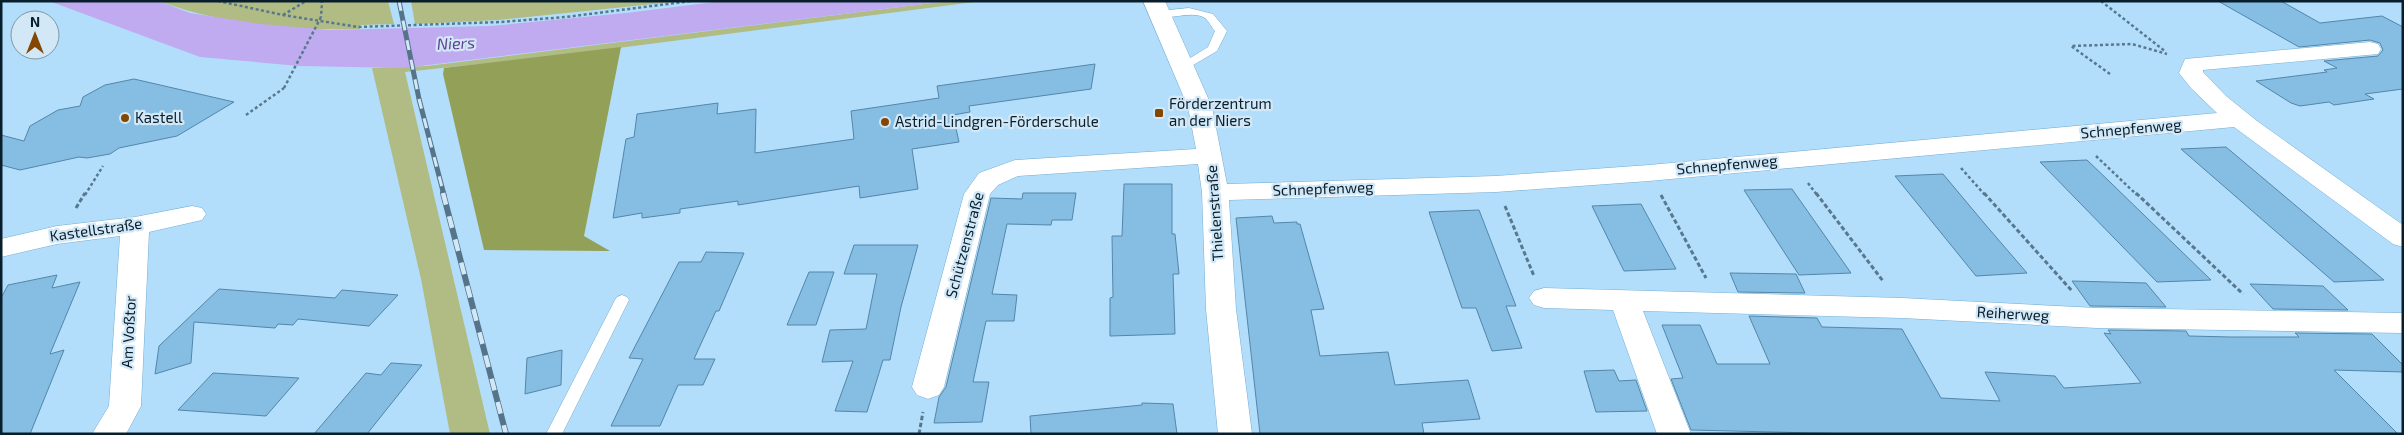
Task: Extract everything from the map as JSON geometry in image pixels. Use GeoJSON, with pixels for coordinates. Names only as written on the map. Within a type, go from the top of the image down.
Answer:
{"type":"FeatureCollection","features":[{"type":"Feature","properties":{"kind":"street","name":"Thielenstraße"},"geometry":{"type":"LineString","coordinates":[[1156,6],[1200,107],[1210,156],[1215,192],[1221,309],[1235,434]]}},
{"type":"Feature","properties":{"kind":"street"},"geometry":{"type":"LineString","coordinates":[[2370,49],[2193,64],[2191,73],[2199,84],[2238,119],[2308,172],[2403,238]]}},
{"type":"Feature","properties":{"kind":"street","name":"Schnepfenweg"},"geometry":{"type":"LineString","coordinates":[[1215,192],[1496,184],[1649,173],[2238,119]]}},
{"type":"Feature","properties":{"kind":"street","name":"Schützenstraße"},"geometry":{"type":"LineString","coordinates":[[928,387],[977,194],[982,183],[994,175],[1015,168],[1210,156]]}},
{"type":"Feature","properties":{"kind":"street","name":"Kastellstraße"},"geometry":{"type":"LineString","coordinates":[[1,248],[57,235],[135,226],[192,214]]}},
{"type":"Feature","properties":{"kind":"street","name":"Am Voßtor"},"geometry":{"type":"LineString","coordinates":[[108,434],[125,406],[135,226]]}},
{"type":"Feature","properties":{"kind":"street","name":"Reiherweg"},"geometry":{"type":"LineString","coordinates":[[1544,298],[1902,308],[2097,318],[2403,323]]}},
{"type":"Feature","properties":{"kind":"street"},"geometry":{"type":"LineString","coordinates":[[1624,299],[1674,434]]}},
{"type":"Feature","properties":{"kind":"lane"},"geometry":{"type":"LineString","coordinates":[[1156,6],[1209,16],[1221,31],[1213,49],[1182,67]]}},
{"type":"Feature","properties":{"kind":"lane"},"geometry":{"type":"LineString","coordinates":[[554,434],[622,300]]}},
{"type":"Feature","properties":{"kind":"path"},"geometry":{"type":"LineString","coordinates":[[218,1],[283,15],[358,27],[425,26],[566,17],[691,1]]}},
{"type":"Feature","properties":{"kind":"path"},"geometry":{"type":"LineString","coordinates":[[283,15],[306,1]]}},
{"type":"Feature","properties":{"kind":"path"},"geometry":{"type":"LineString","coordinates":[[246,115],[284,88],[321,17],[322,2],[320,1]]}},
{"type":"Feature","properties":{"kind":"path"},"geometry":{"type":"LineString","coordinates":[[2101,1],[2191,73]]}},
{"type":"Feature","properties":{"kind":"path"},"geometry":{"type":"LineString","coordinates":[[2110,74],[2071,46],[2132,44],[2167,54]]}},
{"type":"Feature","properties":{"kind":"path"},"geometry":{"type":"LineString","coordinates":[[2072,134],[2272,321]]}},
{"type":"Feature","properties":{"kind":"path"},"geometry":{"type":"LineString","coordinates":[[1940,145],[2097,318]]}},
{"type":"Feature","properties":{"kind":"path"},"geometry":{"type":"LineString","coordinates":[[1791,160],[1902,308]]}},
{"type":"Feature","properties":{"kind":"path"},"geometry":{"type":"LineString","coordinates":[[57,235],[103,166]]}},
{"type":"Feature","properties":{"kind":"path"},"geometry":{"type":"LineString","coordinates":[[1649,173],[1719,302]]}},
{"type":"Feature","properties":{"kind":"path"},"geometry":{"type":"LineString","coordinates":[[1496,184],[1544,298]]}},
{"type":"Feature","properties":{"kind":"green space"},"geometry":{"type":"Polygon","coordinates":[[[158,1],[388,1],[394,24],[360,25],[360,29],[283,27],[207,15],[158,1]]]}},
{"type":"Feature","properties":{"kind":"green space"},"geometry":{"type":"Polygon","coordinates":[[[411,1],[683,1],[498,20],[415,24],[411,1]]]}},
{"type":"Feature","properties":{"kind":"green space"},"geometry":{"type":"Polygon","coordinates":[[[948,1],[982,1],[556,56],[405,72],[490,434],[450,434],[421,279],[372,68],[427,66],[948,1]]]}},
{"type":"Feature","properties":{"kind":"green space"},"geometry":{"type":"Polygon","coordinates":[[[621,47],[584,236],[610,251],[484,250],[443,74],[444,68],[621,47]]]}},
{"type":"Feature","properties":{"kind":"water","name":"Niers"},"geometry":{"type":"Polygon","coordinates":[[[49,1],[158,1],[190,13],[261,24],[330,30],[491,26],[626,13],[723,1],[948,1],[404,68],[299,66],[200,57],[49,1]]]}},
{"type":"Feature","properties":{"kind":"building"},"geometry":{"type":"Polygon","coordinates":[[[2218,1],[2281,1],[2320,23],[2382,16],[2403,27],[2403,89],[2365,94],[2374,99],[2334,105],[2329,102],[2300,106],[2291,103],[2256,81],[2327,72],[2324,70],[2337,68],[2324,61],[2378,56],[2383,50],[2380,43],[2370,40],[2299,47],[2218,1]]]}},
{"type":"Feature","properties":{"kind":"building"},"geometry":{"type":"Polygon","coordinates":[[[1095,64],[1091,89],[969,106],[970,112],[953,115],[959,142],[912,149],[918,189],[860,198],[859,186],[738,205],[738,201],[680,209],[680,213],[642,218],[642,213],[613,218],[626,139],[634,137],[637,114],[718,103],[717,114],[756,109],[755,153],[854,139],[851,111],[939,98],[937,86],[1095,64]]]}},
{"type":"Feature","properties":{"kind":"building","name":"Kastell"},"geometry":{"type":"Polygon","coordinates":[[[134,79],[234,102],[177,136],[119,148],[110,154],[87,158],[79,157],[20,170],[1,165],[1,135],[24,141],[30,126],[58,110],[80,106],[83,97],[105,85],[134,79]]]}},
{"type":"Feature","properties":{"kind":"building"},"geometry":{"type":"Polygon","coordinates":[[[2226,147],[2384,280],[2334,282],[2181,149],[2226,147]]]}},
{"type":"Feature","properties":{"kind":"building"},"geometry":{"type":"Polygon","coordinates":[[[2087,160],[2211,280],[2157,282],[2040,162],[2087,160]]]}},
{"type":"Feature","properties":{"kind":"building"},"geometry":{"type":"Polygon","coordinates":[[[1943,174],[2027,273],[1976,276],[1895,176],[1943,174]]]}},
{"type":"Feature","properties":{"kind":"building"},"geometry":{"type":"Polygon","coordinates":[[[1124,184],[1172,184],[1172,234],[1175,234],[1179,274],[1173,274],[1175,334],[1110,336],[1110,298],[1113,297],[1112,236],[1122,236],[1124,184]]]}},
{"type":"Feature","properties":{"kind":"building"},"geometry":{"type":"Polygon","coordinates":[[[1792,189],[1851,273],[1799,275],[1744,190],[1792,189]]]}},
{"type":"Feature","properties":{"kind":"building"},"geometry":{"type":"Polygon","coordinates":[[[1023,193],[1076,193],[1072,220],[1052,220],[1051,225],[1007,224],[992,294],[1017,295],[1014,321],[986,321],[973,382],[989,382],[982,422],[934,423],[939,397],[946,387],[991,198],[1022,199],[1023,193]]]}},
{"type":"Feature","properties":{"kind":"building"},"geometry":{"type":"Polygon","coordinates":[[[1641,204],[1676,269],[1624,271],[1592,206],[1641,204]]]}},
{"type":"Feature","properties":{"kind":"building"},"geometry":{"type":"Polygon","coordinates":[[[1479,210],[1516,306],[1506,306],[1522,348],[1492,351],[1476,308],[1462,308],[1429,212],[1479,210]]]}},
{"type":"Feature","properties":{"kind":"building"},"geometry":{"type":"Polygon","coordinates":[[[1272,216],[1274,223],[1297,222],[1297,224],[1300,224],[1324,309],[1311,310],[1320,356],[1388,352],[1395,385],[1468,380],[1480,419],[1422,423],[1424,434],[1260,434],[1236,218],[1272,216]]]}},
{"type":"Feature","properties":{"kind":"building"},"geometry":{"type":"Polygon","coordinates":[[[854,245],[918,245],[901,307],[890,360],[883,360],[867,412],[835,411],[853,361],[822,362],[830,330],[866,329],[877,274],[844,274],[854,245]]]}},
{"type":"Feature","properties":{"kind":"building"},"geometry":{"type":"Polygon","coordinates":[[[706,252],[744,253],[719,311],[716,311],[694,359],[715,359],[703,385],[678,385],[660,426],[611,426],[643,359],[629,358],[679,262],[701,262],[706,252]]]}},
{"type":"Feature","properties":{"kind":"building"},"geometry":{"type":"Polygon","coordinates":[[[809,272],[834,272],[816,325],[787,325],[809,272]]]}},
{"type":"Feature","properties":{"kind":"building"},"geometry":{"type":"Polygon","coordinates":[[[1730,273],[1796,274],[1805,293],[1738,292],[1730,273]]]}},
{"type":"Feature","properties":{"kind":"building"},"geometry":{"type":"Polygon","coordinates":[[[57,275],[52,288],[80,282],[50,354],[64,350],[30,434],[1,434],[1,298],[8,285],[57,275]]]}},
{"type":"Feature","properties":{"kind":"building"},"geometry":{"type":"Polygon","coordinates":[[[2072,281],[2146,283],[2166,307],[2090,306],[2072,281]]]}},
{"type":"Feature","properties":{"kind":"building"},"geometry":{"type":"Polygon","coordinates":[[[2250,284],[2323,286],[2348,310],[2273,309],[2250,284]]]}},
{"type":"Feature","properties":{"kind":"building"},"geometry":{"type":"Polygon","coordinates":[[[219,289],[335,298],[342,290],[398,295],[369,326],[298,319],[293,325],[278,324],[275,328],[194,322],[191,363],[155,374],[159,346],[219,289]]]}},
{"type":"Feature","properties":{"kind":"building"},"geometry":{"type":"Polygon","coordinates":[[[1749,316],[1817,318],[1822,327],[1902,329],[1941,398],[2000,401],[1985,372],[2055,376],[2064,388],[2141,383],[2104,333],[2111,334],[2108,330],[2186,331],[2189,336],[2231,337],[2299,337],[2295,333],[2372,334],[2403,365],[2403,372],[2334,370],[2398,434],[1856,434],[1691,430],[1671,379],[1683,378],[1662,325],[1700,325],[1717,364],[1770,364],[1749,316]]]}},
{"type":"Feature","properties":{"kind":"building"},"geometry":{"type":"Polygon","coordinates":[[[562,350],[561,385],[525,394],[527,358],[562,350]]]}},
{"type":"Feature","properties":{"kind":"building"},"geometry":{"type":"Polygon","coordinates":[[[391,363],[422,365],[367,434],[314,434],[366,373],[381,375],[391,363]]]}},
{"type":"Feature","properties":{"kind":"building"},"geometry":{"type":"Polygon","coordinates":[[[1614,370],[1619,381],[1636,380],[1647,411],[1596,412],[1584,371],[1614,370]]]}},
{"type":"Feature","properties":{"kind":"building"},"geometry":{"type":"Polygon","coordinates":[[[213,373],[299,378],[266,416],[178,410],[213,373]]]}},
{"type":"Feature","properties":{"kind":"building"},"geometry":{"type":"Polygon","coordinates":[[[1142,403],[1173,404],[1177,434],[1031,434],[1030,416],[1142,405],[1142,403]]]}},
{"type":"Feature","properties":{"kind":"railway"},"geometry":{"type":"LineString","coordinates":[[399,1],[419,99],[444,195]]}},
{"type":"Feature","properties":{"kind":"railway"},"geometry":{"type":"LineString","coordinates":[[443,193],[506,434]]}},
{"type":"Feature","properties":{"kind":"place","name":"Förderzentrum an der Niers"},"geometry":{"type":"Point","coordinates":[1159,113]}},
{"type":"Feature","properties":{"kind":"place","name":"Kastell"},"geometry":{"type":"Point","coordinates":[125,118]}},
{"type":"Feature","properties":{"kind":"place","name":"Astrid-Lindgren-Förderschule"},"geometry":{"type":"Point","coordinates":[885,122]}}]}
